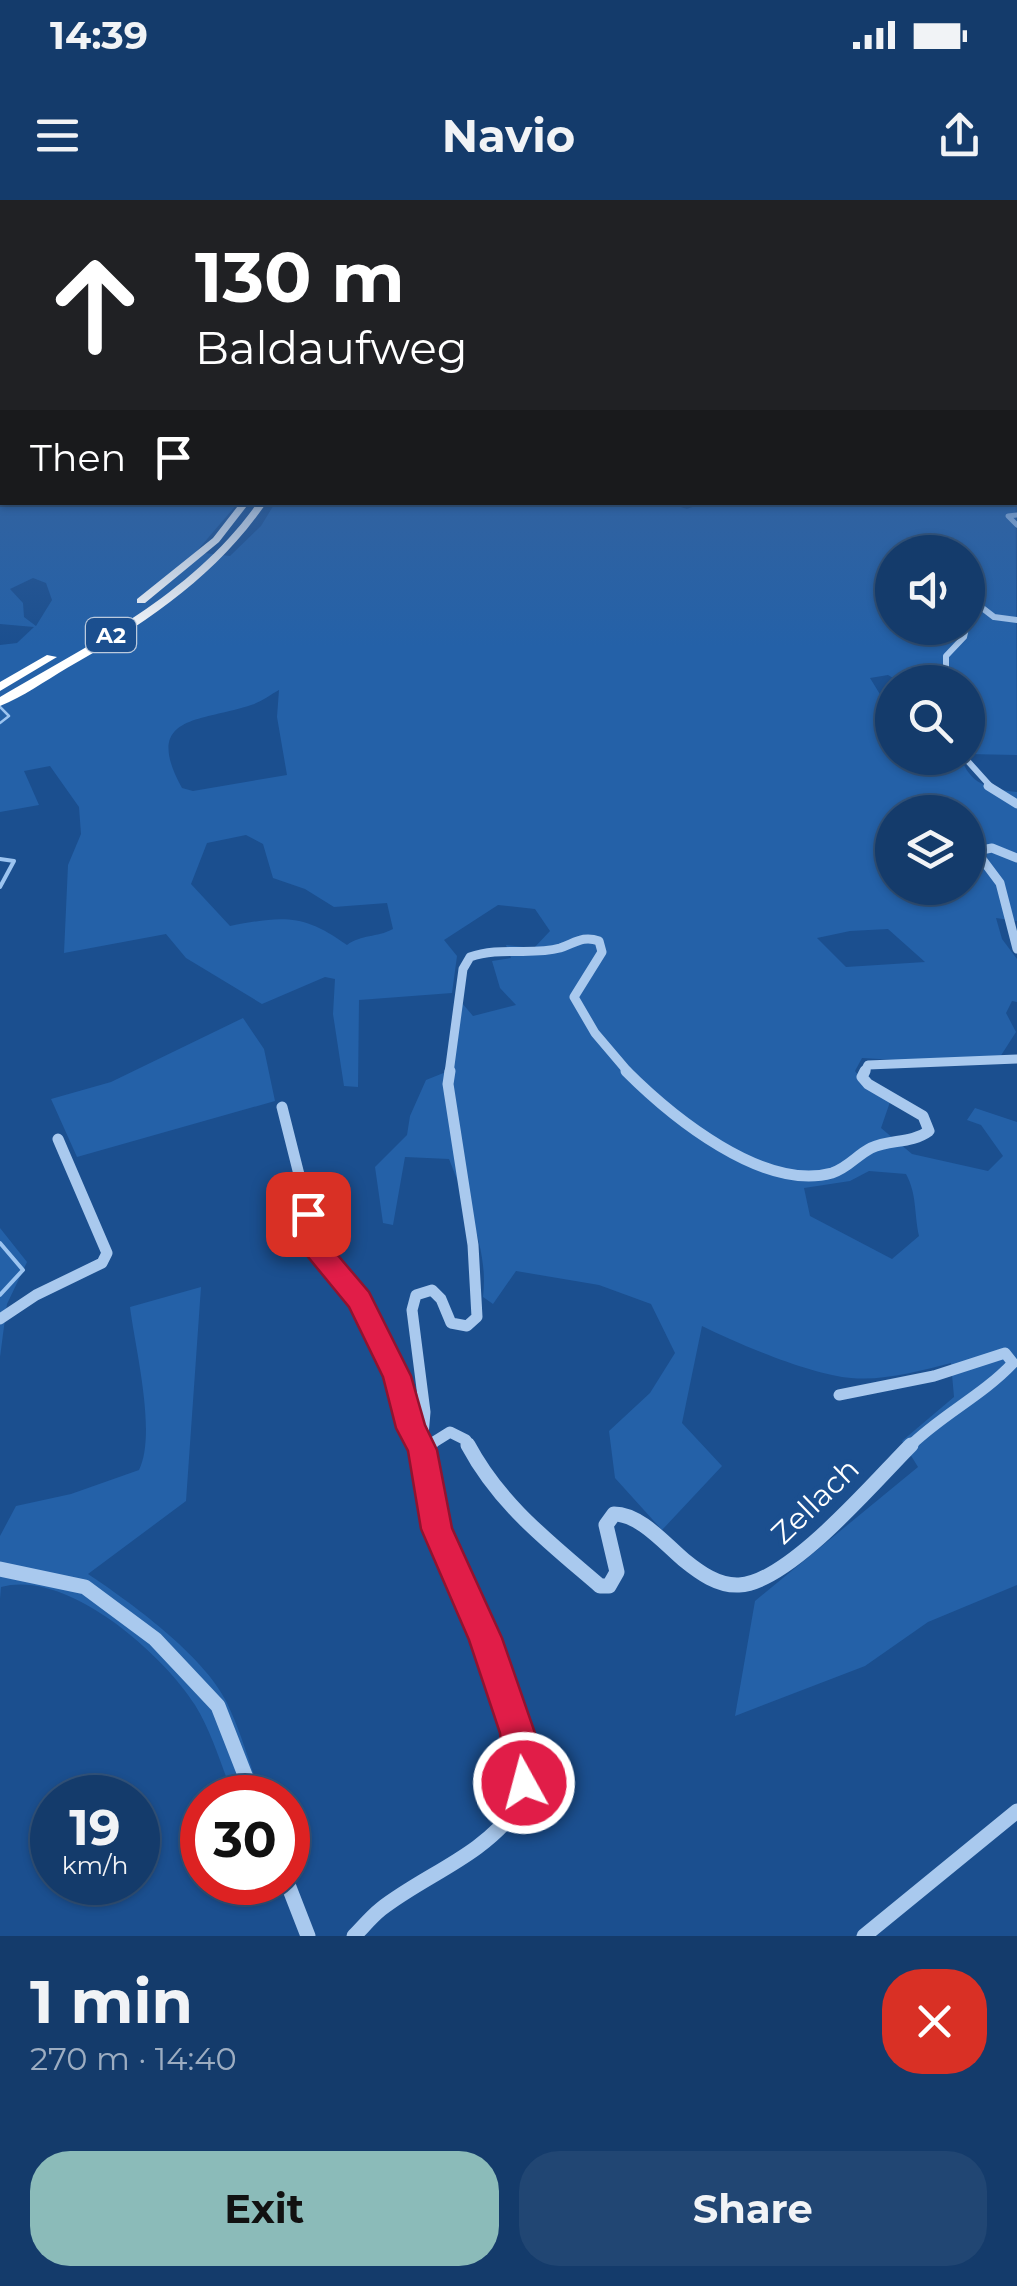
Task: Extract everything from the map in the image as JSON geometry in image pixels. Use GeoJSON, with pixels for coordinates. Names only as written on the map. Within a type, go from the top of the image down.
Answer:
{"type":"FeatureCollection","features":[{"type":"Feature","properties":{"kind":"highway","name":"A2"},"geometry":{"type":"LineString","coordinates":[[0,687],[156,591],[202,553],[243,505]]}},
{"type":"Feature","properties":{"kind":"highway","name":"A2"},"geometry":{"type":"LineString","coordinates":[[0,702],[172,595],[216,559],[261,505]]}},
{"type":"Feature","properties":{"kind":"street"},"geometry":{"type":"LineString","coordinates":[[1017,515],[1008,516],[1017,525]]}},
{"type":"Feature","properties":{"kind":"street"},"geometry":{"type":"LineString","coordinates":[[985,610],[994,617],[1017,620]]}},
{"type":"Feature","properties":{"kind":"street"},"geometry":{"type":"LineString","coordinates":[[978,775],[1017,804]]}},
{"type":"Feature","properties":{"kind":"street"},"geometry":{"type":"LineString","coordinates":[[1017,858],[992,848],[976,850],[1000,883],[1017,949]]}},
{"type":"Feature","properties":{"kind":"street"},"geometry":{"type":"LineString","coordinates":[[354,1936],[381,1909],[484,1844],[519,1806],[524,1783],[518,1733],[485,1638],[437,1529],[422,1450],[425,1412],[412,1302],[416,1295],[432,1290],[441,1299],[451,1323],[467,1326],[477,1316],[473,1245],[448,1084],[462,969],[470,957],[494,950],[534,951],[562,947],[586,937],[596,939],[604,946],[604,954],[574,996],[603,1047],[698,1134],[752,1159],[796,1172],[825,1174],[844,1170],[875,1146],[915,1139],[929,1131],[923,1116],[868,1084],[862,1076],[868,1065],[1017,1059]]}},
{"type":"Feature","properties":{"kind":"street"},"geometry":{"type":"LineString","coordinates":[[282,1107],[318,1250],[359,1300],[397,1376],[411,1428],[422,1450]]}},
{"type":"Feature","properties":{"kind":"street"},"geometry":{"type":"LineString","coordinates":[[0,1319],[36,1294],[102,1263],[107,1252],[58,1139]]}},
{"type":"Feature","properties":{"kind":"street","name":"Zellach"},"geometry":{"type":"LineString","coordinates":[[422,1450],[450,1432],[466,1440],[486,1480],[513,1511],[600,1586],[609,1586],[617,1572],[606,1525],[614,1514],[623,1514],[708,1577],[740,1587],[781,1571],[796,1560],[930,1426],[997,1380],[1013,1363],[1005,1353],[988,1354],[968,1366],[944,1373],[839,1395]]}},
{"type":"Feature","properties":{"kind":"street"},"geometry":{"type":"LineString","coordinates":[[0,1569],[85,1586],[155,1639],[218,1706],[245,1775]]}},
{"type":"Feature","properties":{"kind":"street"},"geometry":{"type":"LineString","coordinates":[[864,1936],[1017,1811]]}},
{"type":"Feature","properties":{"kind":"street"},"geometry":{"type":"LineString","coordinates":[[296,1905],[308,1936]]}},
{"type":"Feature","properties":{"kind":"shaded area"},"geometry":{"type":"Polygon","coordinates":[[[0,505],[236,505],[196,552],[230,556],[261,526],[274,505],[674,505],[687,509],[694,505],[1016,505],[1017,755],[985,754],[985,665],[875,665],[875,677],[870,678],[875,686],[875,775],[970,775],[983,784],[1017,792],[1017,921],[996,918],[1002,939],[1017,959],[1017,1002],[1012,1001],[1006,1013],[1016,1032],[1000,1057],[930,1062],[862,1058],[855,1071],[866,1086],[890,1102],[881,1128],[912,1154],[988,1171],[1003,1156],[981,1125],[967,1120],[975,1108],[1017,1122],[1017,1585],[928,1622],[865,1666],[735,1716],[755,1601],[918,1467],[902,1441],[954,1397],[951,1363],[889,1377],[835,1376],[775,1358],[702,1326],[682,1423],[722,1466],[662,1530],[615,1478],[609,1431],[650,1393],[675,1353],[651,1304],[599,1285],[516,1271],[493,1304],[483,1297],[479,1244],[449,1159],[405,1157],[393,1225],[383,1223],[375,1167],[407,1135],[410,1116],[426,1080],[446,1072],[456,996],[473,1016],[516,1005],[500,988],[492,961],[511,958],[506,945],[534,948],[550,931],[535,909],[498,905],[444,940],[457,956],[452,993],[359,1000],[358,1087],[344,1086],[333,1014],[335,979],[325,977],[262,1004],[186,958],[166,934],[64,953],[68,865],[81,834],[79,807],[50,766],[24,771],[39,805],[0,812],[0,645],[17,643],[34,627],[0,624],[0,505]],[[33,578],[10,589],[23,603],[24,617],[36,626],[52,600],[46,583],[33,578]],[[279,690],[251,705],[183,725],[173,734],[169,746],[171,764],[182,788],[193,791],[287,775],[277,717],[279,690]],[[246,835],[207,843],[191,884],[230,926],[292,920],[317,927],[347,945],[393,929],[387,903],[334,907],[305,889],[273,878],[263,844],[246,835]],[[888,929],[817,938],[846,967],[925,962],[888,929]],[[869,1171],[850,1181],[804,1188],[810,1216],[892,1259],[919,1236],[914,1196],[906,1174],[869,1171]]]}},
{"type":"Feature","properties":{"kind":"shaded area"},"geometry":{"type":"Polygon","coordinates":[[[243,1018],[264,1049],[275,1101],[77,1157],[51,1099],[111,1082],[243,1018]]]}},
{"type":"Feature","properties":{"kind":"shaded area"},"geometry":{"type":"Polygon","coordinates":[[[0,1228],[27,1262],[7,1304],[0,1357],[0,1228]]]}},
{"type":"Feature","properties":{"kind":"shaded area"},"geometry":{"type":"Polygon","coordinates":[[[201,1287],[186,1501],[88,1574],[164,1631],[201,1666],[226,1701],[254,1775],[226,1775],[212,1738],[180,1684],[137,1640],[110,1620],[55,1591],[27,1585],[1,1587],[0,1599],[0,1536],[16,1506],[71,1494],[139,1470],[146,1435],[145,1413],[130,1307],[201,1287]]]}},
{"type":"Feature","properties":{"kind":"waterway"},"geometry":{"type":"LineString","coordinates":[[0,707],[9,716],[0,723]]}},
{"type":"Feature","properties":{"kind":"waterway"},"geometry":{"type":"LineString","coordinates":[[0,859],[14,861],[0,887]]}},
{"type":"Feature","properties":{"kind":"waterway"},"geometry":{"type":"LineString","coordinates":[[0,1243],[23,1270],[0,1295]]}},
{"type":"Feature","properties":{"kind":"route"},"geometry":{"type":"LineString","coordinates":[[308,1214],[318,1250],[359,1300],[397,1376],[411,1428],[422,1450],[437,1529],[485,1638],[518,1733],[524,1783]]}}]}
